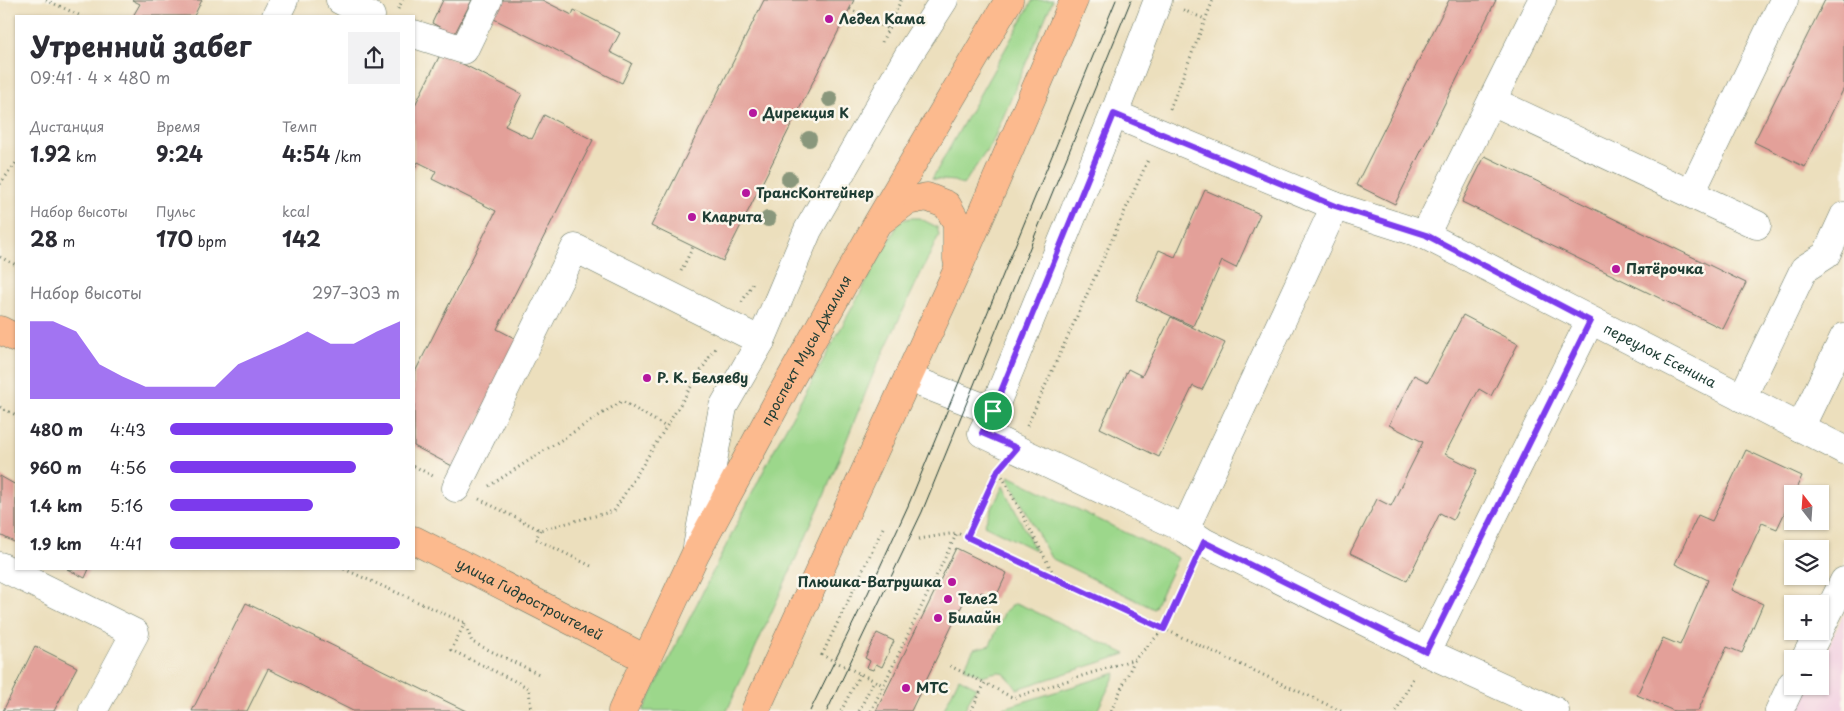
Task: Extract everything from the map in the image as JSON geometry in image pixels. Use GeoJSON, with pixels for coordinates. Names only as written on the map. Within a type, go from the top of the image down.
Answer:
{"type":"FeatureCollection","features":[{"type":"Feature","properties":{"kind":"main road","name":"проспект Мусы Джалиля"},"geometry":{"type":"LineString","coordinates":[[622,711],[695,556],[778,401],[878,222],[1010,0]]}},
{"type":"Feature","properties":{"kind":"main road"},"geometry":{"type":"LineString","coordinates":[[755,711],[956,273],[1074,0]]}},
{"type":"Feature","properties":{"kind":"main road"},"geometry":{"type":"LineString","coordinates":[[878,222],[907,201],[927,197],[947,205],[957,223],[956,273]]}},
{"type":"Feature","properties":{"kind":"main road"},"geometry":{"type":"LineString","coordinates":[[0,330],[15,338]]}},
{"type":"Feature","properties":{"kind":"main road","name":"улица Гидростроителей"},"geometry":{"type":"LineString","coordinates":[[415,541],[646,658]]}},
{"type":"Feature","properties":{"kind":"street"},"geometry":{"type":"LineString","coordinates":[[276,15],[284,0]]}},
{"type":"Feature","properties":{"kind":"street"},"geometry":{"type":"LineString","coordinates":[[340,0],[369,15]]}},
{"type":"Feature","properties":{"kind":"street"},"geometry":{"type":"LineString","coordinates":[[415,34],[468,52],[488,0]]}},
{"type":"Feature","properties":{"kind":"street"},"geometry":{"type":"LineString","coordinates":[[695,556],[723,407],[760,341],[808,230],[908,56],[944,0]]}},
{"type":"Feature","properties":{"kind":"street"},"geometry":{"type":"LineString","coordinates":[[1426,235],[1542,0]]}},
{"type":"Feature","properties":{"kind":"street"},"geometry":{"type":"LineString","coordinates":[[1691,193],[1784,0]]}},
{"type":"Feature","properties":{"kind":"street"},"geometry":{"type":"LineString","coordinates":[[988,422],[1114,114],[1168,4]]}},
{"type":"Feature","properties":{"kind":"street"},"geometry":{"type":"LineString","coordinates":[[1492,102],[1757,225]]}},
{"type":"Feature","properties":{"kind":"street","name":"переулок Есенина"},"geometry":{"type":"LineString","coordinates":[[1114,114],[1335,206],[1426,235],[1844,450]]}},
{"type":"Feature","properties":{"kind":"street"},"geometry":{"type":"LineString","coordinates":[[1194,535],[1335,206]]}},
{"type":"Feature","properties":{"kind":"street"},"geometry":{"type":"LineString","coordinates":[[1742,398],[1804,270],[1826,255],[1844,216]]}},
{"type":"Feature","properties":{"kind":"street"},"geometry":{"type":"LineString","coordinates":[[470,492],[574,248],[760,341]]}},
{"type":"Feature","properties":{"kind":"street"},"geometry":{"type":"LineString","coordinates":[[1426,652],[1590,321]]}},
{"type":"Feature","properties":{"kind":"street"},"geometry":{"type":"LineString","coordinates":[[1800,428],[1844,337]]}},
{"type":"Feature","properties":{"kind":"street"},"geometry":{"type":"LineString","coordinates":[[908,378],[988,422],[1017,448],[1426,652],[1555,711]]}},
{"type":"Feature","properties":{"kind":"street"},"geometry":{"type":"LineString","coordinates":[[0,566],[135,633],[93,711]]}},
{"type":"Feature","properties":{"kind":"street"},"geometry":{"type":"LineString","coordinates":[[1829,610],[1844,580]]}},
{"type":"Feature","properties":{"kind":"street"},"geometry":{"type":"LineString","coordinates":[[1779,711],[1787,695]]}},
{"type":"Feature","properties":{"kind":"path"},"geometry":{"type":"LineString","coordinates":[[46,0],[79,15]]}},
{"type":"Feature","properties":{"kind":"path"},"geometry":{"type":"LineString","coordinates":[[881,44],[901,0]]}},
{"type":"Feature","properties":{"kind":"path"},"geometry":{"type":"LineString","coordinates":[[1017,448],[1160,134],[1213,0]]}},
{"type":"Feature","properties":{"kind":"path"},"geometry":{"type":"LineString","coordinates":[[1168,4],[1205,19]]}},
{"type":"Feature","properties":{"kind":"path"},"geometry":{"type":"LineString","coordinates":[[850,10],[888,29]]}},
{"type":"Feature","properties":{"kind":"path"},"geometry":{"type":"LineString","coordinates":[[0,184],[15,164]]}},
{"type":"Feature","properties":{"kind":"path"},"geometry":{"type":"LineString","coordinates":[[0,257],[15,264]]}},
{"type":"Feature","properties":{"kind":"path"},"geometry":{"type":"LineString","coordinates":[[470,492],[540,530],[614,511],[729,324]]}},
{"type":"Feature","properties":{"kind":"path"},"geometry":{"type":"LineString","coordinates":[[470,492],[622,401],[666,427]]}},
{"type":"Feature","properties":{"kind":"path"},"geometry":{"type":"LineString","coordinates":[[0,408],[15,415]]}},
{"type":"Feature","properties":{"kind":"path"},"geometry":{"type":"LineString","coordinates":[[967,537],[998,470],[1056,578]]}},
{"type":"Feature","properties":{"kind":"path"},"geometry":{"type":"LineString","coordinates":[[883,528],[822,655],[883,685]]}},
{"type":"Feature","properties":{"kind":"path"},"geometry":{"type":"LineString","coordinates":[[540,530],[536,539],[594,567]]}},
{"type":"Feature","properties":{"kind":"path"},"geometry":{"type":"LineString","coordinates":[[871,711],[957,533]]}},
{"type":"Feature","properties":{"kind":"path"},"geometry":{"type":"LineString","coordinates":[[919,539],[957,533],[967,537],[1341,711]]}},
{"type":"Feature","properties":{"kind":"path"},"geometry":{"type":"LineString","coordinates":[[1111,711],[1135,659],[1164,629],[1194,535]]}},
{"type":"Feature","properties":{"kind":"path"},"geometry":{"type":"LineString","coordinates":[[346,570],[465,623],[472,642],[541,675]]}},
{"type":"Feature","properties":{"kind":"path"},"geometry":{"type":"LineString","coordinates":[[465,623],[451,650],[528,688],[531,711]]}},
{"type":"Feature","properties":{"kind":"path"},"geometry":{"type":"LineString","coordinates":[[1396,711],[1426,652]]}},
{"type":"Feature","properties":{"kind":"path"},"geometry":{"type":"LineString","coordinates":[[950,666],[1013,698],[1135,659]]}},
{"type":"Feature","properties":{"kind":"path"},"geometry":{"type":"LineString","coordinates":[[841,711],[860,674]]}},
{"type":"Feature","properties":{"kind":"path"},"geometry":{"type":"LineString","coordinates":[[858,711],[874,680]]}},
{"type":"Feature","properties":{"kind":"path"},"geometry":{"type":"LineString","coordinates":[[971,711],[985,683]]}},
{"type":"Feature","properties":{"kind":"shaded area"},"geometry":{"type":"Polygon","coordinates":[[[1844,613],[1844,711],[1798,711],[1806,695],[1829,695],[1829,650],[1827,650],[1844,613]]]}},
{"type":"Feature","properties":{"kind":"green space"},"geometry":{"type":"Polygon","coordinates":[[[1033,0],[1053,0],[992,143],[963,185],[954,181],[932,179],[1033,0]]]}},
{"type":"Feature","properties":{"kind":"green space"},"geometry":{"type":"Polygon","coordinates":[[[919,218],[937,227],[939,235],[874,372],[824,496],[727,711],[643,711],[777,444],[900,221],[919,218]]]}},
{"type":"Feature","properties":{"kind":"green space"},"geometry":{"type":"Polygon","coordinates":[[[1009,476],[1178,558],[1154,609],[1051,558],[1008,478],[1009,476]]]}},
{"type":"Feature","properties":{"kind":"green space"},"geometry":{"type":"Polygon","coordinates":[[[1003,486],[1035,550],[984,525],[1003,486]]]}},
{"type":"Feature","properties":{"kind":"green space"},"geometry":{"type":"Polygon","coordinates":[[[1014,604],[1021,605],[1126,654],[1017,689],[1002,673],[995,672],[982,676],[964,668],[974,649],[990,645],[1005,611],[1014,604]]]}},
{"type":"Feature","properties":{"kind":"green space"},"geometry":{"type":"Polygon","coordinates":[[[1116,673],[1097,711],[994,711],[1116,673]]]}},
{"type":"Feature","properties":{"kind":"green space"},"geometry":{"type":"Polygon","coordinates":[[[959,678],[976,687],[964,711],[943,711],[959,678]]]}},
{"type":"Feature","properties":{"kind":"building"},"geometry":{"type":"Polygon","coordinates":[[[132,0],[202,0],[194,15],[134,15],[140,4],[132,0]]]}},
{"type":"Feature","properties":{"kind":"building"},"geometry":{"type":"Polygon","coordinates":[[[443,0],[472,0],[454,35],[432,23],[443,0]]]}},
{"type":"Feature","properties":{"kind":"building"},"geometry":{"type":"Polygon","coordinates":[[[498,0],[542,0],[572,15],[574,10],[620,33],[610,52],[632,63],[622,83],[490,17],[498,0]]]}},
{"type":"Feature","properties":{"kind":"building","name":"Дирекция К"},"geometry":{"type":"Polygon","coordinates":[[[764,0],[854,0],[723,261],[651,226],[764,0]]]}},
{"type":"Feature","properties":{"kind":"building"},"geometry":{"type":"Polygon","coordinates":[[[1449,0],[1496,0],[1395,204],[1356,185],[1449,0]]]}},
{"type":"Feature","properties":{"kind":"building"},"geometry":{"type":"Polygon","coordinates":[[[1825,0],[1844,0],[1844,88],[1805,167],[1754,142],[1825,0]]]}},
{"type":"Feature","properties":{"kind":"building"},"geometry":{"type":"Polygon","coordinates":[[[441,53],[522,94],[505,126],[532,139],[544,115],[593,140],[497,329],[520,341],[456,468],[415,447],[415,372],[496,211],[432,179],[436,171],[418,162],[415,168],[415,105],[441,53]]]}},
{"type":"Feature","properties":{"kind":"building"},"geometry":{"type":"Polygon","coordinates":[[[1485,156],[1746,283],[1723,329],[1462,202],[1485,156]]]}},
{"type":"Feature","properties":{"kind":"building"},"geometry":{"type":"Polygon","coordinates":[[[1205,190],[1260,214],[1236,268],[1222,261],[1193,326],[1136,300],[1159,250],[1175,257],[1205,190]]]}},
{"type":"Feature","properties":{"kind":"building"},"geometry":{"type":"Polygon","coordinates":[[[1463,315],[1518,344],[1491,396],[1479,389],[1445,454],[1477,470],[1453,520],[1440,513],[1407,581],[1350,553],[1377,499],[1391,506],[1423,442],[1389,425],[1414,375],[1428,382],[1463,315]]]}},
{"type":"Feature","properties":{"kind":"building"},"geometry":{"type":"Polygon","coordinates":[[[1171,317],[1225,343],[1202,390],[1193,386],[1159,457],[1100,428],[1128,369],[1142,376],[1171,317]]]}},
{"type":"Feature","properties":{"kind":"building"},"geometry":{"type":"Polygon","coordinates":[[[1746,450],[1802,476],[1798,485],[1784,485],[1784,514],[1777,529],[1762,523],[1731,590],[1763,604],[1742,653],[1727,647],[1698,711],[1674,711],[1637,695],[1663,638],[1680,645],[1708,580],[1675,564],[1698,515],[1712,521],[1746,450]]]}},
{"type":"Feature","properties":{"kind":"building"},"geometry":{"type":"Polygon","coordinates":[[[0,476],[15,484],[15,542],[0,535],[0,476]]]}},
{"type":"Feature","properties":{"kind":"building"},"geometry":{"type":"Polygon","coordinates":[[[956,548],[1007,573],[995,599],[981,592],[976,602],[966,597],[911,711],[876,711],[956,548]]]}},
{"type":"Feature","properties":{"kind":"building"},"geometry":{"type":"Polygon","coordinates":[[[69,570],[89,570],[85,578],[69,570]]]}},
{"type":"Feature","properties":{"kind":"building"},"geometry":{"type":"Polygon","coordinates":[[[246,603],[466,711],[353,711],[268,669],[247,711],[192,711],[246,603]]]}},
{"type":"Feature","properties":{"kind":"building"},"geometry":{"type":"Polygon","coordinates":[[[877,633],[894,641],[882,667],[876,664],[873,670],[867,668],[870,661],[865,658],[877,633]]]}},
{"type":"Feature","properties":{"kind":"building"},"geometry":{"type":"Polygon","coordinates":[[[35,646],[77,667],[54,711],[3,711],[35,646]]]}},
{"type":"Feature","properties":{"kind":"tram line"},"geometry":{"type":"LineString","coordinates":[[810,711],[908,506],[1116,0]]}},
{"type":"Feature","properties":{"kind":"tram line"},"geometry":{"type":"LineString","coordinates":[[827,711],[922,512],[1131,0]]}},
{"type":"Feature","properties":{"kind":"place","name":"Ледел Кама"},"geometry":{"type":"Point","coordinates":[829,19]}},
{"type":"Feature","properties":{"kind":"place","name":"Дирекция К"},"geometry":{"type":"Point","coordinates":[753,113]}},
{"type":"Feature","properties":{"kind":"place","name":"ТрансКонтейнер"},"geometry":{"type":"Point","coordinates":[746,193]}},
{"type":"Feature","properties":{"kind":"place","name":"Кларита"},"geometry":{"type":"Point","coordinates":[692,217]}},
{"type":"Feature","properties":{"kind":"place","name":"Пятёрочка"},"geometry":{"type":"Point","coordinates":[1616,269]}},
{"type":"Feature","properties":{"kind":"place","name":"Р. К. Беляеву"},"geometry":{"type":"Point","coordinates":[647,378]}},
{"type":"Feature","properties":{"kind":"place","name":"Плюшка-Ватрушка"},"geometry":{"type":"Point","coordinates":[952,582]}},
{"type":"Feature","properties":{"kind":"place","name":"Теле2"},"geometry":{"type":"Point","coordinates":[948,599]}},
{"type":"Feature","properties":{"kind":"place","name":"Билайн"},"geometry":{"type":"Point","coordinates":[938,618]}},
{"type":"Feature","properties":{"kind":"place","name":"МТС"},"geometry":{"type":"Point","coordinates":[906,688]}},
{"type":"Feature","properties":{"kind":"route"},"geometry":{"type":"LineString","coordinates":[[1114,114],[1335,206],[1426,235],[1590,321],[1426,652],[1204,542],[1164,629],[967,537],[998,470],[1017,448],[982,433],[993,411],[1114,114]]}}]}
